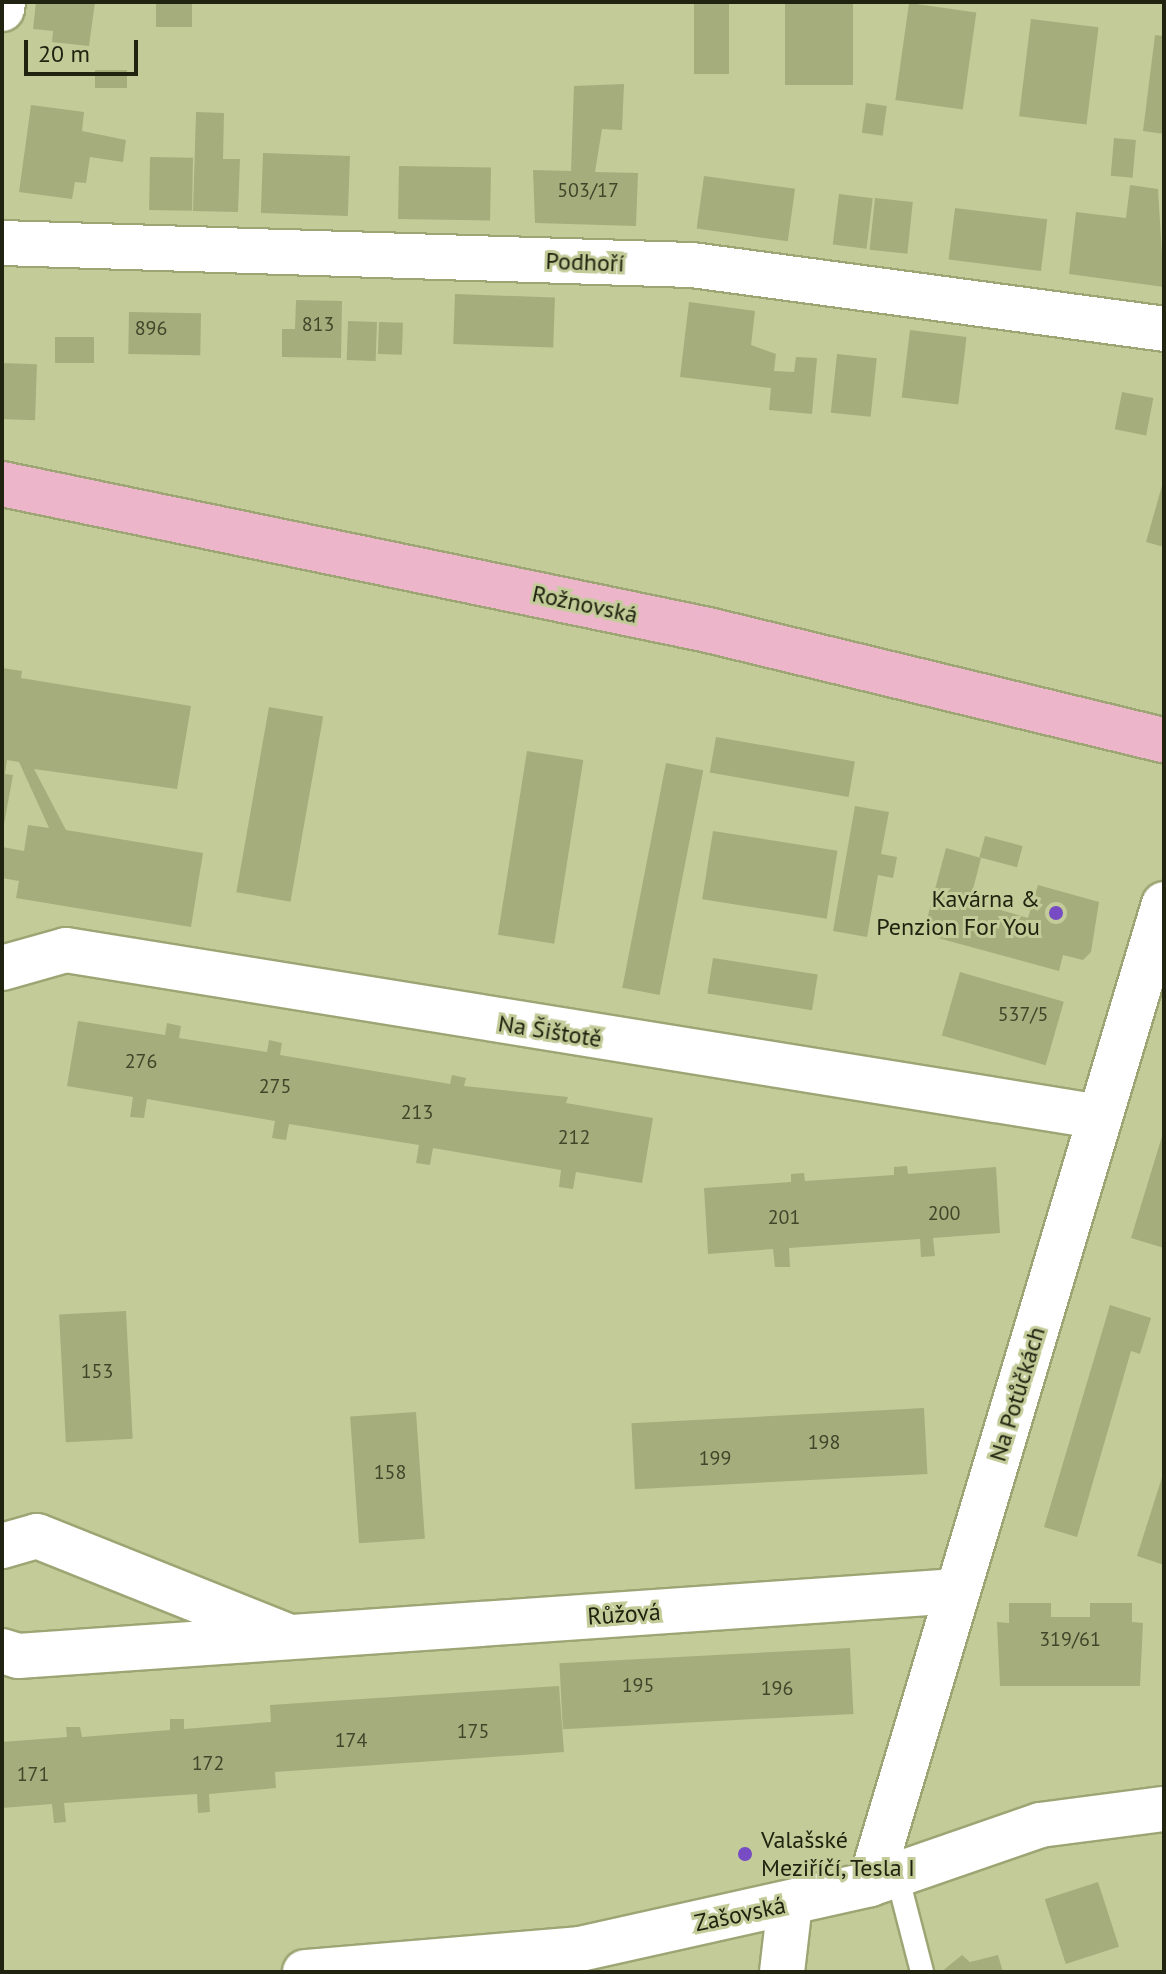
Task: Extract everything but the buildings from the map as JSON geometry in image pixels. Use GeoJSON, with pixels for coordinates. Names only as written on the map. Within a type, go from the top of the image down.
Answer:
{"type":"FeatureCollection","features":[{"type":"Feature","properties":{"kind":"main road","name":"Rožnovská"},"geometry":{"type":"LineString","coordinates":[[2,484],[723,633],[1164,740]]}},
{"type":"Feature","properties":{"kind":"street"},"geometry":{"type":"LineString","coordinates":[[2,9],[3,2]]}},
{"type":"Feature","properties":{"kind":"street","name":"Podhoří"},"geometry":{"type":"LineString","coordinates":[[2,243],[692,265],[1164,329]]}},
{"type":"Feature","properties":{"kind":"street","name":"Na Potůčkách"},"geometry":{"type":"LineString","coordinates":[[883,1879],[957,1591],[1100,1117],[1151,992],[1164,904]]}},
{"type":"Feature","properties":{"kind":"street","name":"Na Šištotě"},"geometry":{"type":"LineString","coordinates":[[2,968],[66,950],[1100,1117]]}},
{"type":"Feature","properties":{"kind":"street","name":"Růžová"},"geometry":{"type":"LineString","coordinates":[[2,1546],[37,1536],[290,1637]]}},
{"type":"Feature","properties":{"kind":"street","name":"Růžová"},"geometry":{"type":"LineString","coordinates":[[2,1651],[18,1656],[957,1591]]}},
{"type":"Feature","properties":{"kind":"street","name":"Zašovská"},"geometry":{"type":"LineString","coordinates":[[305,1972],[580,1949],[790,1903],[883,1879],[1040,1825],[1164,1809]]}},
{"type":"Feature","properties":{"kind":"street"},"geometry":{"type":"LineString","coordinates":[[782,1972],[790,1903]]}},
{"type":"Feature","properties":{"kind":"lane"},"geometry":{"type":"LineString","coordinates":[[883,1879],[922,1972]]}},
{"type":"Feature","properties":{"kind":"place","name":"Kavárna & Penzion For You"},"geometry":{"type":"Point","coordinates":[1056,913]}},
{"type":"Feature","properties":{"kind":"place","name":"Valašské Meziříčí, Tesla I"},"geometry":{"type":"Point","coordinates":[745,1854]}}]}
